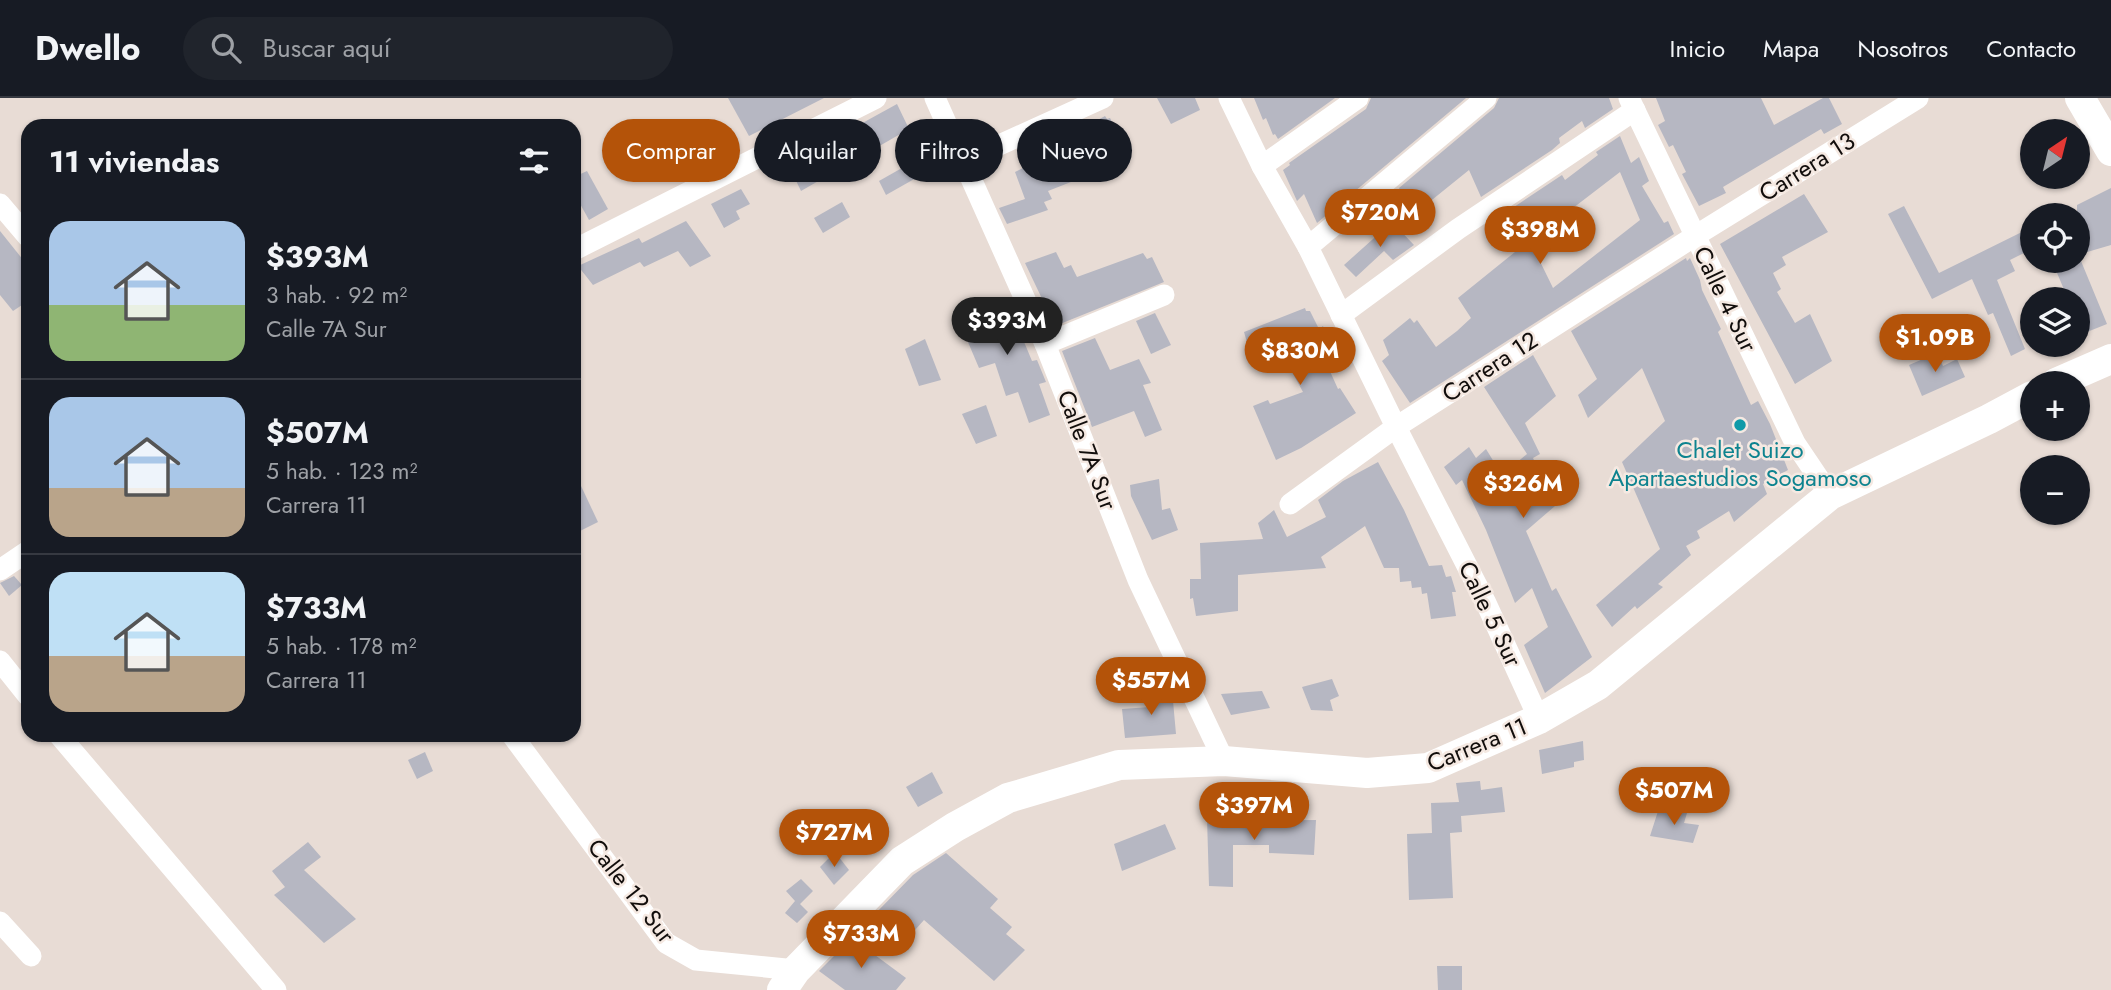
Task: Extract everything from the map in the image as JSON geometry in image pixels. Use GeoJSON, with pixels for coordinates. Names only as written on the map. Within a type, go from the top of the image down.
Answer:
{"type":"FeatureCollection","features":[{"type":"Feature","properties":{"kind":"main road"},"geometry":{"type":"LineString","coordinates":[[2080,98],[2111,151]]}},
{"type":"Feature","properties":{"kind":"main road"},"geometry":{"type":"LineString","coordinates":[[2084,371],[2111,359]]}},
{"type":"Feature","properties":{"kind":"main road"},"geometry":{"type":"LineString","coordinates":[[2090,385],[2111,376]]}},
{"type":"Feature","properties":{"kind":"main road","name":"Carrera 11"},"geometry":{"type":"LineString","coordinates":[[789,980],[902,861],[955,827],[1008,798],[1119,765],[1224,761],[1367,773],[1428,768],[1539,719],[1598,685],[1830,495],[2020,402]]}},
{"type":"Feature","properties":{"kind":"main road","name":"Carrera 11"},"geometry":{"type":"LineString","coordinates":[[1989,419],[2020,409]]}},
{"type":"Feature","properties":{"kind":"street"},"geometry":{"type":"LineString","coordinates":[[581,246],[876,98]]}},
{"type":"Feature","properties":{"kind":"street","name":"Calle 7A Sur"},"geometry":{"type":"LineString","coordinates":[[935,98],[945,119]]}},
{"type":"Feature","properties":{"kind":"street"},"geometry":{"type":"LineString","coordinates":[[1003,143],[1103,98]]}},
{"type":"Feature","properties":{"kind":"street","name":"Calle 5 Sur"},"geometry":{"type":"LineString","coordinates":[[1229,98],[1262,166],[1308,247],[1486,603],[1539,719]]}},
{"type":"Feature","properties":{"kind":"street"},"geometry":{"type":"LineString","coordinates":[[1262,166],[1358,98]]}},
{"type":"Feature","properties":{"kind":"street"},"geometry":{"type":"LineString","coordinates":[[1308,247],[1486,98]]}},
{"type":"Feature","properties":{"kind":"street","name":"Carrera 13"},"geometry":{"type":"LineString","coordinates":[[1695,236],[1918,98]]}},
{"type":"Feature","properties":{"kind":"street"},"geometry":{"type":"LineString","coordinates":[[1341,315],[1632,104]]}},
{"type":"Feature","properties":{"kind":"street","name":"Calle 4 Sur"},"geometry":{"type":"LineString","coordinates":[[1632,104],[1795,443],[1830,495]]}},
{"type":"Feature","properties":{"kind":"street","name":"Calle 7A Sur"},"geometry":{"type":"LineString","coordinates":[[973,182],[1045,344],[1138,580],[1224,761]]}},
{"type":"Feature","properties":{"kind":"street"},"geometry":{"type":"LineString","coordinates":[[0,204],[21,229]]}},
{"type":"Feature","properties":{"kind":"street","name":"Carrera 12"},"geometry":{"type":"LineString","coordinates":[[1290,504],[1396,427],[1695,236]]}},
{"type":"Feature","properties":{"kind":"street"},"geometry":{"type":"LineString","coordinates":[[1045,344],[1164,295]]}},
{"type":"Feature","properties":{"kind":"street"},"geometry":{"type":"LineString","coordinates":[[0,570],[21,556]]}},
{"type":"Feature","properties":{"kind":"street"},"geometry":{"type":"LineString","coordinates":[[0,661],[21,687]]}},
{"type":"Feature","properties":{"kind":"street"},"geometry":{"type":"LineString","coordinates":[[65,742],[276,990]]}},
{"type":"Feature","properties":{"kind":"street","name":"Calle 12 Sur"},"geometry":{"type":"LineString","coordinates":[[517,742],[666,943],[696,960],[789,980]]}},
{"type":"Feature","properties":{"kind":"street"},"geometry":{"type":"LineString","coordinates":[[0,922],[31,956]]}},
{"type":"Feature","properties":{"kind":"building"},"geometry":{"type":"Polygon","coordinates":[[[728,98],[824,98],[783,119],[754,119],[754,133],[749,136],[728,98]]]}},
{"type":"Feature","properties":{"kind":"building"},"geometry":{"type":"Polygon","coordinates":[[[1157,98],[1195,98],[1200,110],[1171,124],[1157,98]]]}},
{"type":"Feature","properties":{"kind":"building"},"geometry":{"type":"Polygon","coordinates":[[[1254,98],[1335,98],[1278,139],[1273,135],[1266,118],[1263,120],[1254,98]]]}},
{"type":"Feature","properties":{"kind":"building"},"geometry":{"type":"Polygon","coordinates":[[[1371,98],[1466,98],[1317,223],[1304,194],[1297,201],[1283,170],[1366,109],[1371,98]]]}},
{"type":"Feature","properties":{"kind":"building"},"geometry":{"type":"Polygon","coordinates":[[[1499,98],[1609,98],[1613,109],[1585,128],[1582,121],[1559,138],[1560,143],[1552,150],[1481,197],[1469,170],[1412,216],[1399,188],[1494,108],[1499,98]]]}},
{"type":"Feature","properties":{"kind":"building"},"geometry":{"type":"Polygon","coordinates":[[[1656,98],[1761,98],[1774,125],[1823,98],[1829,98],[1842,124],[1824,134],[1821,129],[1723,187],[1726,193],[1699,206],[1682,174],[1686,172],[1673,145],[1669,147],[1658,125],[1665,121],[1656,98]]]}},
{"type":"Feature","properties":{"kind":"building"},"geometry":{"type":"Polygon","coordinates":[[[897,104],[904,119],[895,119],[895,137],[881,145],[881,119],[870,119],[897,104]]]}},
{"type":"Feature","properties":{"kind":"building"},"geometry":{"type":"Polygon","coordinates":[[[1620,136],[1631,163],[1639,157],[1649,181],[1642,186],[1664,223],[1668,221],[1674,234],[1410,403],[1382,361],[1389,355],[1383,340],[1410,318],[1414,323],[1417,320],[1436,347],[1457,331],[1471,318],[1458,298],[1515,252],[1499,217],[1562,175],[1565,180],[1598,155],[1596,152],[1620,136]],[[1620,172],[1530,241],[1553,288],[1640,220],[1620,172]]]}},
{"type":"Feature","properties":{"kind":"building"},"geometry":{"type":"Polygon","coordinates":[[[587,171],[608,209],[589,220],[581,206],[581,174],[587,171]]]}},
{"type":"Feature","properties":{"kind":"building"},"geometry":{"type":"Polygon","coordinates":[[[895,172],[895,182],[909,182],[886,195],[881,180],[895,172]]]}},
{"type":"Feature","properties":{"kind":"building"},"geometry":{"type":"Polygon","coordinates":[[[797,182],[817,182],[801,191],[797,182]]]}},
{"type":"Feature","properties":{"kind":"building"},"geometry":{"type":"Polygon","coordinates":[[[1019,182],[1071,182],[1048,191],[1052,199],[1044,202],[1048,210],[1007,224],[999,208],[1025,199],[1019,182]]]}},
{"type":"Feature","properties":{"kind":"building"},"geometry":{"type":"Polygon","coordinates":[[[2111,188],[2111,245],[2090,251],[2090,203],[2081,203],[2111,188]]]}},
{"type":"Feature","properties":{"kind":"building"},"geometry":{"type":"Polygon","coordinates":[[[741,189],[750,204],[736,211],[740,219],[724,228],[711,204],[741,189]]]}},
{"type":"Feature","properties":{"kind":"building"},"geometry":{"type":"Polygon","coordinates":[[[1804,194],[1828,232],[1782,257],[1786,265],[1773,273],[1781,289],[1777,292],[1795,323],[1810,314],[1832,361],[1795,384],[1720,244],[1804,194]]]}},
{"type":"Feature","properties":{"kind":"building"},"geometry":{"type":"Polygon","coordinates":[[[842,202],[850,217],[823,233],[814,218],[842,202]]]}},
{"type":"Feature","properties":{"kind":"building"},"geometry":{"type":"Polygon","coordinates":[[[1904,206],[1939,273],[2020,233],[2020,255],[2010,260],[2015,271],[1997,280],[2020,337],[2020,352],[2011,356],[1993,313],[1988,315],[1972,279],[1932,299],[1888,214],[1904,206]]]}},
{"type":"Feature","properties":{"kind":"building"},"geometry":{"type":"Polygon","coordinates":[[[686,221],[711,256],[690,267],[678,251],[644,267],[640,262],[593,285],[581,270],[581,265],[639,238],[642,243],[686,221]]]}},
{"type":"Feature","properties":{"kind":"building"},"geometry":{"type":"Polygon","coordinates":[[[1392,222],[1414,245],[1393,260],[1384,251],[1356,277],[1344,265],[1392,222]]]}},
{"type":"Feature","properties":{"kind":"building"},"geometry":{"type":"Polygon","coordinates":[[[0,231],[21,257],[21,306],[13,311],[0,295],[0,231]]]}},
{"type":"Feature","properties":{"kind":"building"},"geometry":{"type":"Polygon","coordinates":[[[1056,252],[1064,268],[1071,265],[1077,277],[1143,253],[1147,259],[1152,257],[1164,282],[1055,326],[1025,263],[1056,252]]]}},
{"type":"Feature","properties":{"kind":"building"},"geometry":{"type":"Polygon","coordinates":[[[1686,258],[1687,261],[1690,258],[1700,280],[1702,290],[1721,329],[1718,332],[1751,405],[1758,401],[1788,470],[1763,484],[1767,494],[1734,522],[1729,511],[1697,531],[1700,538],[1686,546],[1691,555],[1658,584],[1663,587],[1637,609],[1635,606],[1612,627],[1596,605],[1660,549],[1622,462],[1665,421],[1642,368],[1588,418],[1578,395],[1597,379],[1571,331],[1686,258]]]}},
{"type":"Feature","properties":{"kind":"building"},"geometry":{"type":"Polygon","coordinates":[[[2057,273],[2086,273],[2107,324],[2090,331],[2090,287],[2063,287],[2057,273]]]}},
{"type":"Feature","properties":{"kind":"building"},"geometry":{"type":"Polygon","coordinates":[[[996,301],[1011,322],[1015,320],[1032,361],[1037,360],[1046,382],[1039,384],[1050,415],[1029,423],[1018,392],[1006,396],[995,363],[979,368],[959,321],[996,301]]]}},
{"type":"Feature","properties":{"kind":"building"},"geometry":{"type":"Polygon","coordinates":[[[1305,308],[1310,311],[1319,329],[1323,326],[1333,353],[1314,362],[1324,358],[1338,389],[1340,388],[1356,413],[1301,448],[1276,460],[1253,406],[1268,400],[1270,404],[1303,392],[1292,372],[1310,364],[1300,334],[1250,353],[1244,332],[1305,308]]]}},
{"type":"Feature","properties":{"kind":"building"},"geometry":{"type":"Polygon","coordinates":[[[1155,313],[1171,345],[1151,354],[1136,321],[1155,313]]]}},
{"type":"Feature","properties":{"kind":"building"},"geometry":{"type":"Polygon","coordinates":[[[1095,338],[1110,370],[1139,359],[1151,383],[1143,385],[1162,430],[1145,437],[1134,411],[1092,427],[1062,351],[1095,338]]]}},
{"type":"Feature","properties":{"kind":"building"},"geometry":{"type":"Polygon","coordinates":[[[925,339],[941,380],[919,386],[905,349],[925,339]]]}},
{"type":"Feature","properties":{"kind":"building"},"geometry":{"type":"Polygon","coordinates":[[[1937,353],[1943,366],[1957,359],[1965,377],[1922,396],[1909,365],[1937,353]]]}},
{"type":"Feature","properties":{"kind":"building"},"geometry":{"type":"Polygon","coordinates":[[[1533,355],[1556,396],[1525,423],[1540,454],[1533,458],[1555,506],[1526,531],[1552,591],[1556,588],[1592,657],[1545,693],[1524,645],[1548,627],[1532,588],[1515,603],[1486,530],[1462,480],[1456,485],[1444,467],[1469,447],[1476,458],[1486,449],[1502,475],[1527,454],[1484,387],[1533,355]]]}},
{"type":"Feature","properties":{"kind":"building"},"geometry":{"type":"Polygon","coordinates":[[[986,405],[997,436],[976,444],[962,414],[986,405]]]}},
{"type":"Feature","properties":{"kind":"building"},"geometry":{"type":"Polygon","coordinates":[[[1378,462],[1404,510],[1429,566],[1442,565],[1446,577],[1451,576],[1456,592],[1452,592],[1456,616],[1431,619],[1427,593],[1422,594],[1421,587],[1412,588],[1411,581],[1400,582],[1399,568],[1384,568],[1365,526],[1321,557],[1326,568],[1238,575],[1238,611],[1196,616],[1193,598],[1190,599],[1190,579],[1201,579],[1200,543],[1263,539],[1258,523],[1274,510],[1287,537],[1326,517],[1318,500],[1343,481],[1378,462]]]}},
{"type":"Feature","properties":{"kind":"building"},"geometry":{"type":"Polygon","coordinates":[[[1159,479],[1162,510],[1170,508],[1178,530],[1152,540],[1131,496],[1130,485],[1159,479]]]}},
{"type":"Feature","properties":{"kind":"building"},"geometry":{"type":"Polygon","coordinates":[[[581,486],[598,522],[581,530],[581,486]]]}},
{"type":"Feature","properties":{"kind":"building"},"geometry":{"type":"Polygon","coordinates":[[[14,576],[21,586],[9,596],[0,583],[14,576]]]}},
{"type":"Feature","properties":{"kind":"building"},"geometry":{"type":"Polygon","coordinates":[[[1332,679],[1339,696],[1330,700],[1333,711],[1311,710],[1302,687],[1332,679]]]}},
{"type":"Feature","properties":{"kind":"building"},"geometry":{"type":"Polygon","coordinates":[[[1172,690],[1176,734],[1125,738],[1122,709],[1150,707],[1149,692],[1172,690]]]}},
{"type":"Feature","properties":{"kind":"building"},"geometry":{"type":"Polygon","coordinates":[[[1262,691],[1270,708],[1231,715],[1221,694],[1262,691]]]}},
{"type":"Feature","properties":{"kind":"building"},"geometry":{"type":"Polygon","coordinates":[[[1583,741],[1584,760],[1574,762],[1574,767],[1542,774],[1539,750],[1583,741]]]}},
{"type":"Feature","properties":{"kind":"building"},"geometry":{"type":"Polygon","coordinates":[[[425,752],[433,771],[417,779],[408,760],[425,752]]]}},
{"type":"Feature","properties":{"kind":"building"},"geometry":{"type":"Polygon","coordinates":[[[932,772],[943,793],[918,807],[906,787],[932,772]]]}},
{"type":"Feature","properties":{"kind":"building"},"geometry":{"type":"Polygon","coordinates":[[[1480,781],[1481,790],[1502,787],[1505,812],[1461,816],[1462,832],[1450,833],[1453,898],[1409,900],[1407,834],[1432,833],[1431,803],[1459,802],[1456,783],[1480,781]]]}},
{"type":"Feature","properties":{"kind":"building"},"geometry":{"type":"Polygon","coordinates":[[[1659,808],[1687,813],[1684,823],[1699,825],[1693,843],[1650,836],[1659,808]]]}},
{"type":"Feature","properties":{"kind":"building"},"geometry":{"type":"Polygon","coordinates":[[[1207,818],[1234,821],[1316,820],[1314,855],[1269,853],[1269,845],[1233,845],[1233,887],[1209,886],[1207,818]]]}},
{"type":"Feature","properties":{"kind":"building"},"geometry":{"type":"Polygon","coordinates":[[[1165,824],[1176,849],[1122,871],[1114,844],[1165,824]]]}},
{"type":"Feature","properties":{"kind":"building"},"geometry":{"type":"Polygon","coordinates":[[[308,842],[321,857],[304,870],[356,919],[324,943],[274,895],[285,887],[272,871],[308,842]]]}},
{"type":"Feature","properties":{"kind":"building"},"geometry":{"type":"Polygon","coordinates":[[[835,852],[849,870],[834,885],[820,867],[835,852]]]}},
{"type":"Feature","properties":{"kind":"building"},"geometry":{"type":"Polygon","coordinates":[[[946,853],[998,899],[990,908],[1012,927],[1006,934],[1025,950],[994,981],[924,920],[906,940],[873,916],[913,875],[946,853]]]}},
{"type":"Feature","properties":{"kind":"building"},"geometry":{"type":"Polygon","coordinates":[[[801,879],[813,891],[800,904],[808,912],[797,923],[785,913],[795,901],[786,891],[801,879]]]}},
{"type":"Feature","properties":{"kind":"building"},"geometry":{"type":"Polygon","coordinates":[[[852,938],[906,978],[896,990],[845,990],[819,971],[852,938]]]}},
{"type":"Feature","properties":{"kind":"building"},"geometry":{"type":"Polygon","coordinates":[[[1437,966],[1462,966],[1462,990],[1438,990],[1437,966]]]}},
{"type":"Feature","properties":{"kind":"place","name":"Chalet Suizo Apartaestudios Sogamoso"},"geometry":{"type":"Point","coordinates":[1740,425]}}]}
